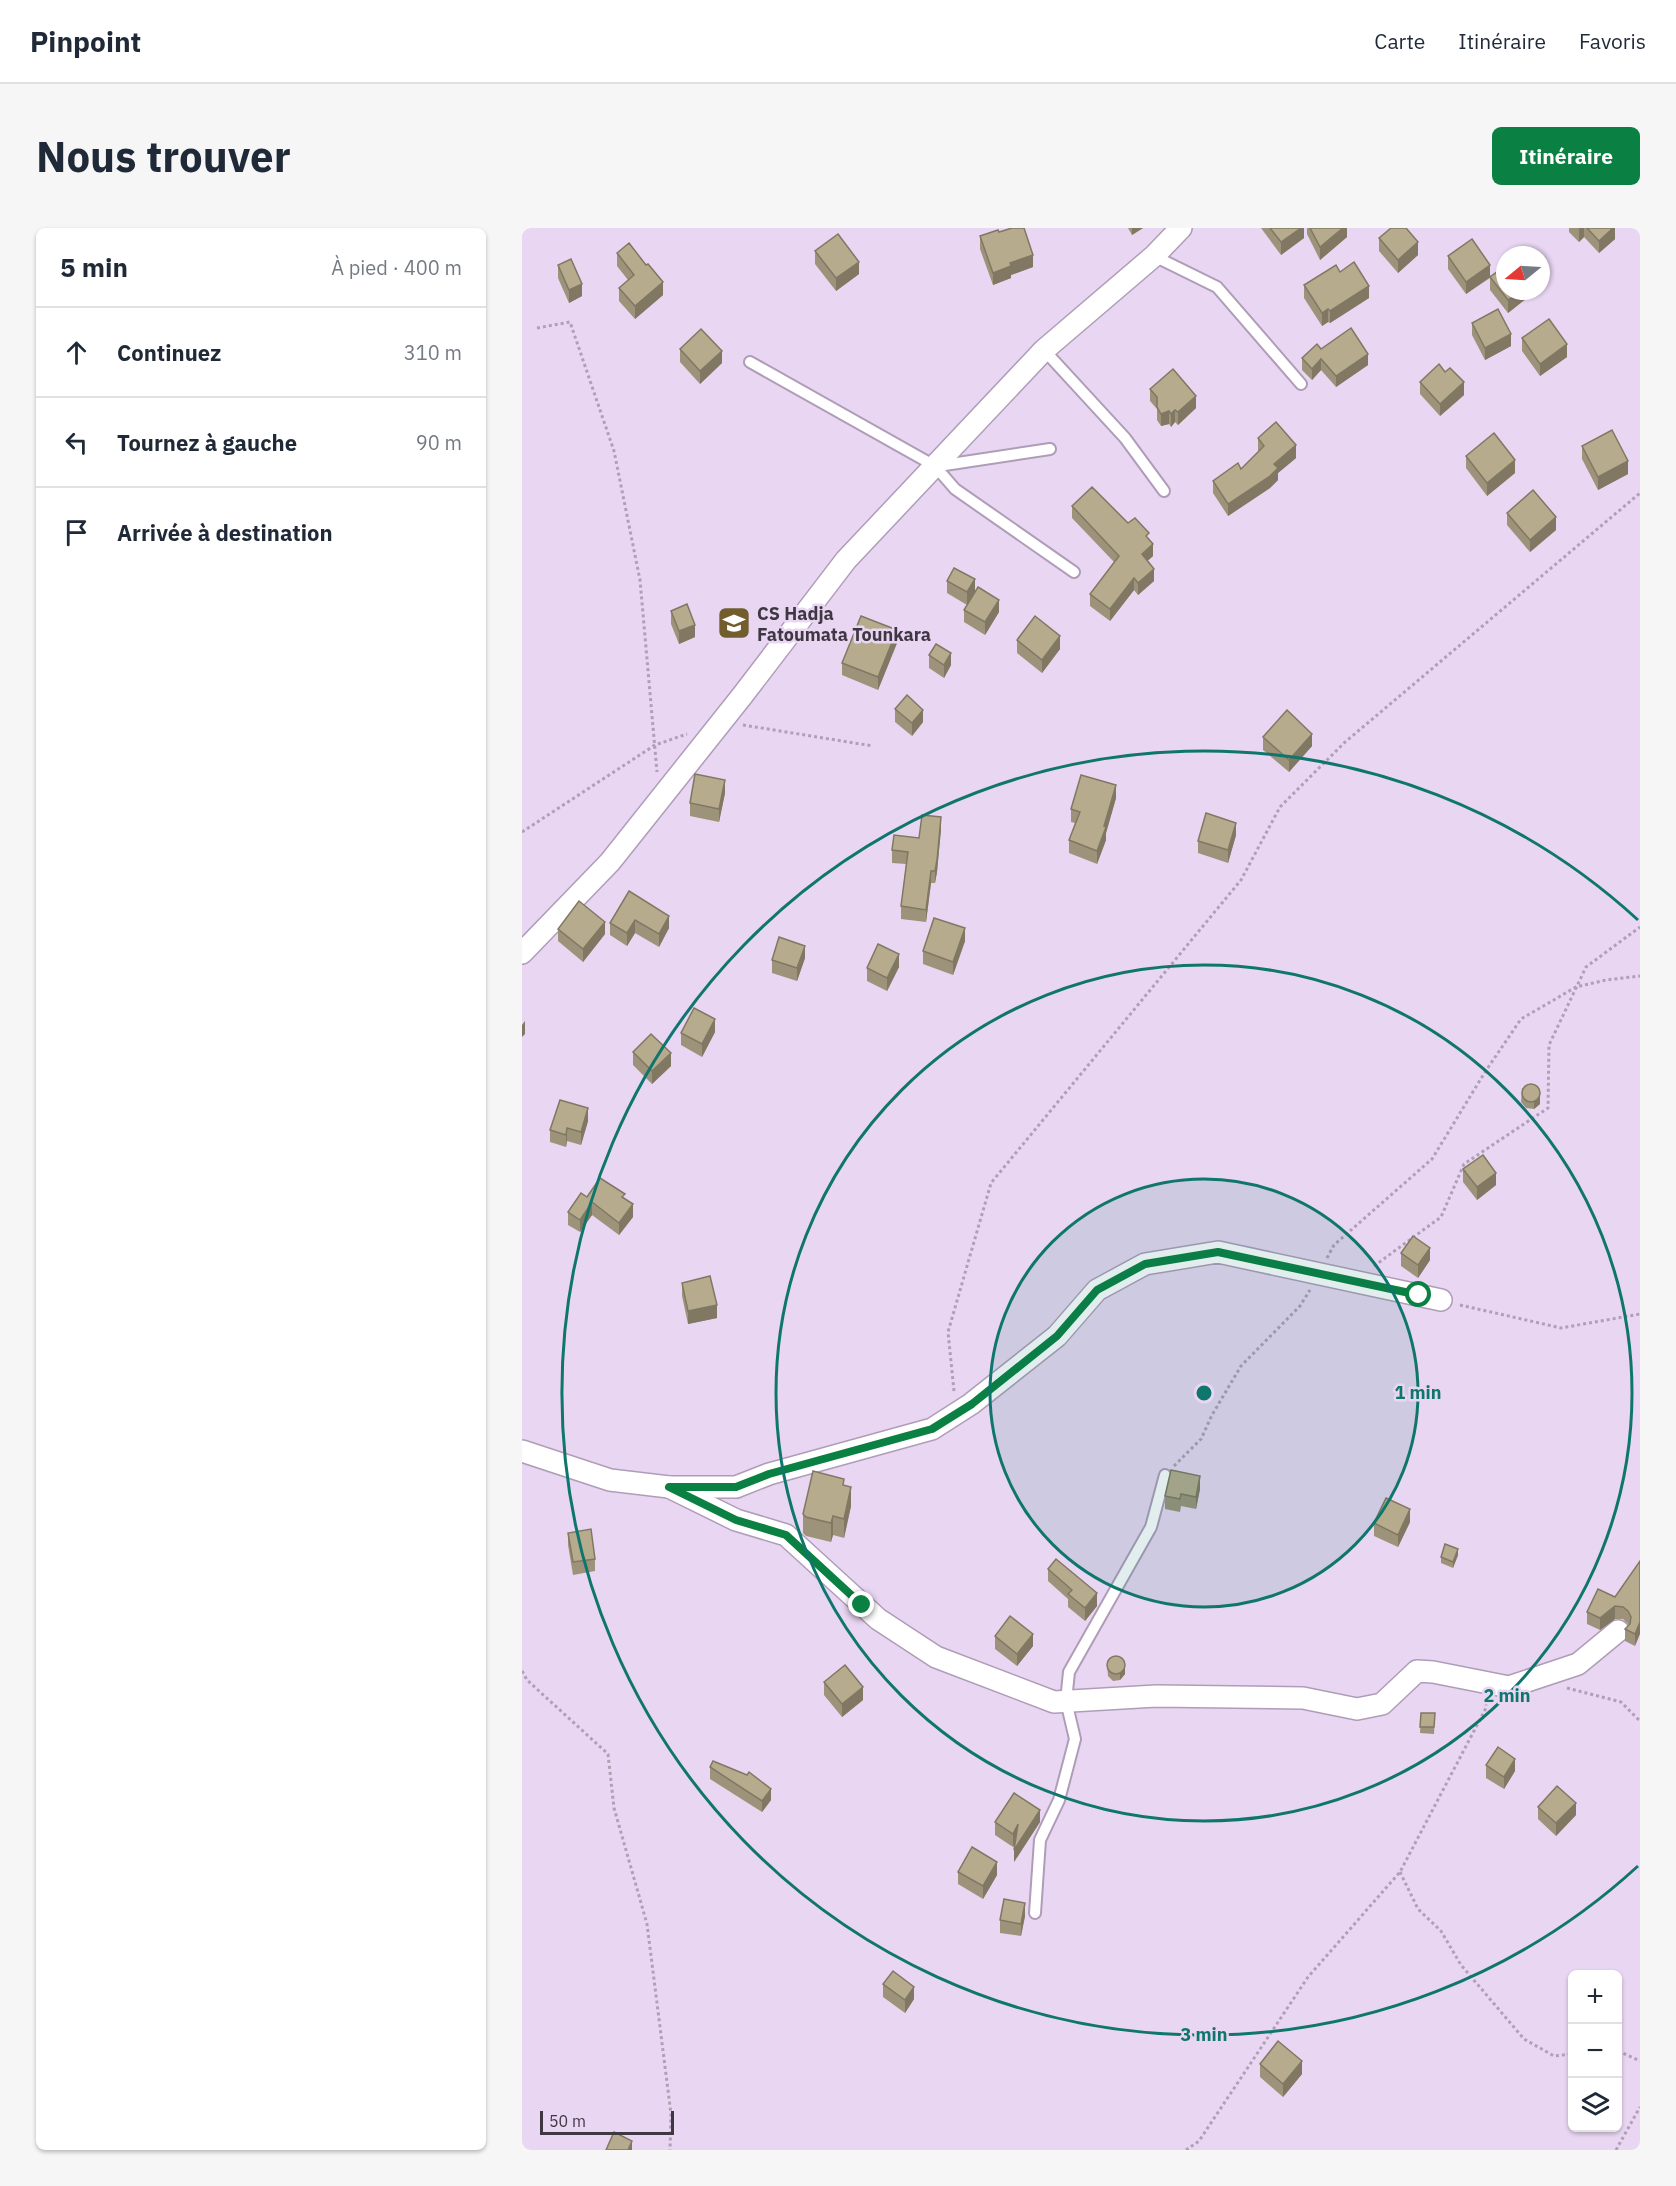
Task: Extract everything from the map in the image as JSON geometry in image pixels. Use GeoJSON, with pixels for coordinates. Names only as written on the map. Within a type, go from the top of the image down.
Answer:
{"type":"FeatureCollection","features":[{"type":"Feature","properties":{"kind":"street"},"geometry":{"type":"LineString","coordinates":[[522,953],[610,862],[846,560],[1044,350],[1154,256],[1181,228]]}},
{"type":"Feature","properties":{"kind":"street"},"geometry":{"type":"LineString","coordinates":[[522,1451],[610,1480],[669,1487],[736,1487],[769,1474],[932,1429],[972,1404],[1057,1336],[1097,1290],[1145,1264],[1218,1252],[1441,1300]]}},
{"type":"Feature","properties":{"kind":"street"},"geometry":{"type":"LineString","coordinates":[[669,1487],[736,1520],[786,1535],[878,1619],[936,1657],[1054,1702],[1156,1696],[1303,1698],[1357,1709],[1382,1704],[1417,1671],[1509,1687],[1578,1664],[1618,1631]]}},
{"type":"Feature","properties":{"kind":"lane"},"geometry":{"type":"LineString","coordinates":[[1154,256],[1217,287],[1302,384]]}},
{"type":"Feature","properties":{"kind":"lane"},"geometry":{"type":"LineString","coordinates":[[1044,350],[1125,438],[1164,491]]}},
{"type":"Feature","properties":{"kind":"lane"},"geometry":{"type":"LineString","coordinates":[[750,362],[935,466],[955,489],[1074,572]]}},
{"type":"Feature","properties":{"kind":"lane"},"geometry":{"type":"LineString","coordinates":[[935,466],[1050,449]]}},
{"type":"Feature","properties":{"kind":"lane"},"geometry":{"type":"LineString","coordinates":[[1035,1913],[1041,1840],[1059,1800],[1075,1739],[1066,1701],[1069,1672],[1151,1527],[1166,1475]]}},
{"type":"Feature","properties":{"kind":"path"},"geometry":{"type":"LineString","coordinates":[[537,327],[570,322],[614,451],[640,580],[658,801]]}},
{"type":"Feature","properties":{"kind":"path"},"geometry":{"type":"LineString","coordinates":[[956,1414],[948,1332],[991,1183],[1241,879],[1280,807],[1344,743],[1640,493]]}},
{"type":"Feature","properties":{"kind":"path"},"geometry":{"type":"LineString","coordinates":[[1353,1281],[1441,1217],[1464,1164],[1548,1108],[1549,1044],[1586,967],[1640,927]]}},
{"type":"Feature","properties":{"kind":"path"},"geometry":{"type":"LineString","coordinates":[[1166,1475],[1201,1439],[1212,1415],[1241,1366],[1300,1306],[1334,1245],[1432,1160],[1479,1081],[1521,1019],[1576,987],[1606,980],[1640,976]]}},
{"type":"Feature","properties":{"kind":"path"},"geometry":{"type":"LineString","coordinates":[[1441,1300],[1561,1328],[1640,1314]]}},
{"type":"Feature","properties":{"kind":"path"},"geometry":{"type":"LineString","coordinates":[[522,1671],[527,1680],[608,1754],[614,1808],[647,1924],[671,2114],[670,2150]]}},
{"type":"Feature","properties":{"kind":"path"},"geometry":{"type":"LineString","coordinates":[[1186,2150],[1199,2140],[1308,1977],[1400,1872],[1486,1708],[1486,1683]]}},
{"type":"Feature","properties":{"kind":"path"},"geometry":{"type":"LineString","coordinates":[[1567,1688],[1621,1702],[1640,1721]]}},
{"type":"Feature","properties":{"kind":"path"},"geometry":{"type":"LineString","coordinates":[[1400,1872],[1418,1909],[1441,1931],[1461,1965],[1524,2039],[1554,2056],[1568,2054]]}},
{"type":"Feature","properties":{"kind":"path"},"geometry":{"type":"LineString","coordinates":[[1622,2053],[1640,2061]]}},
{"type":"Feature","properties":{"kind":"path"},"geometry":{"type":"LineString","coordinates":[[1616,2150],[1640,2107]]}},
{"type":"Feature","properties":{"kind":"building"},"geometry":{"type":"Polygon","coordinates":[[[1012,228],[1024,228],[1033,255],[1010,263],[1011,266],[993,273],[980,236],[1012,228]]]}},
{"type":"Feature","properties":{"kind":"building"},"geometry":{"type":"Polygon","coordinates":[[[1270,228],[1301,228],[1281,242],[1270,228]]]}},
{"type":"Feature","properties":{"kind":"building"},"geometry":{"type":"Polygon","coordinates":[[[1310,228],[1343,228],[1320,247],[1310,228]]]}},
{"type":"Feature","properties":{"kind":"building"},"geometry":{"type":"Polygon","coordinates":[[[1391,228],[1406,228],[1418,242],[1398,260],[1379,238],[1391,228]]]}},
{"type":"Feature","properties":{"kind":"building"},"geometry":{"type":"Polygon","coordinates":[[[1587,228],[1613,228],[1599,241],[1587,228]]]}},
{"type":"Feature","properties":{"kind":"building"},"geometry":{"type":"Polygon","coordinates":[[[838,234],[859,262],[836,278],[815,251],[838,234]]]}},
{"type":"Feature","properties":{"kind":"building"},"geometry":{"type":"Polygon","coordinates":[[[1472,239],[1490,265],[1466,282],[1448,256],[1472,239]]]}},
{"type":"Feature","properties":{"kind":"building"},"geometry":{"type":"Polygon","coordinates":[[[629,243],[663,282],[635,306],[619,288],[634,275],[617,253],[629,243]]]}},
{"type":"Feature","properties":{"kind":"building"},"geometry":{"type":"Polygon","coordinates":[[[571,259],[582,284],[569,290],[558,265],[571,259]]]}},
{"type":"Feature","properties":{"kind":"building"},"geometry":{"type":"Polygon","coordinates":[[[1354,262],[1369,286],[1330,311],[1328,309],[1322,313],[1304,285],[1336,265],[1340,272],[1354,262]]]}},
{"type":"Feature","properties":{"kind":"building"},"geometry":{"type":"Polygon","coordinates":[[[1496,273],[1496,285],[1490,277],[1496,273]]]}},
{"type":"Feature","properties":{"kind":"building"},"geometry":{"type":"Polygon","coordinates":[[[1498,309],[1511,334],[1485,348],[1472,323],[1498,309]]]}},
{"type":"Feature","properties":{"kind":"building"},"geometry":{"type":"Polygon","coordinates":[[[1549,319],[1567,344],[1540,364],[1522,338],[1549,319]]]}},
{"type":"Feature","properties":{"kind":"building"},"geometry":{"type":"Polygon","coordinates":[[[1351,328],[1368,354],[1336,376],[1321,359],[1312,369],[1302,358],[1317,344],[1321,349],[1351,328]]]}},
{"type":"Feature","properties":{"kind":"building"},"geometry":{"type":"Polygon","coordinates":[[[701,329],[722,351],[700,371],[680,349],[701,329]]]}},
{"type":"Feature","properties":{"kind":"building"},"geometry":{"type":"Polygon","coordinates":[[[1439,364],[1445,372],[1450,368],[1464,382],[1440,404],[1420,382],[1439,364]]]}},
{"type":"Feature","properties":{"kind":"building"},"geometry":{"type":"Polygon","coordinates":[[[1173,369],[1196,396],[1178,412],[1175,410],[1171,414],[1169,411],[1161,414],[1157,407],[1157,397],[1150,389],[1173,369]]]}},
{"type":"Feature","properties":{"kind":"building"},"geometry":{"type":"Polygon","coordinates":[[[1276,422],[1296,445],[1274,464],[1278,468],[1270,476],[1228,504],[1213,481],[1238,463],[1241,469],[1264,446],[1258,438],[1276,422]]]}},
{"type":"Feature","properties":{"kind":"building"},"geometry":{"type":"Polygon","coordinates":[[[1612,430],[1628,461],[1598,477],[1582,446],[1612,430]]]}},
{"type":"Feature","properties":{"kind":"building"},"geometry":{"type":"Polygon","coordinates":[[[1494,433],[1515,460],[1487,483],[1466,456],[1494,433]]]}},
{"type":"Feature","properties":{"kind":"building"},"geometry":{"type":"Polygon","coordinates":[[[1092,487],[1128,523],[1135,518],[1149,533],[1146,536],[1153,544],[1142,554],[1154,569],[1138,583],[1134,578],[1110,609],[1090,594],[1119,556],[1072,506],[1092,487]]]}},
{"type":"Feature","properties":{"kind":"building"},"geometry":{"type":"Polygon","coordinates":[[[1533,490],[1556,517],[1530,540],[1507,513],[1533,490]]]}},
{"type":"Feature","properties":{"kind":"building"},"geometry":{"type":"Polygon","coordinates":[[[954,568],[975,579],[967,592],[947,581],[954,568]]]}},
{"type":"Feature","properties":{"kind":"building"},"geometry":{"type":"Polygon","coordinates":[[[978,587],[999,600],[985,622],[964,610],[978,587]]]}},
{"type":"Feature","properties":{"kind":"building"},"geometry":{"type":"Polygon","coordinates":[[[687,604],[695,625],[679,631],[671,611],[687,604]]]}},
{"type":"Feature","properties":{"kind":"building"},"geometry":{"type":"Polygon","coordinates":[[[861,616],[897,630],[878,677],[842,663],[861,616]]]}},
{"type":"Feature","properties":{"kind":"building"},"geometry":{"type":"Polygon","coordinates":[[[1035,616],[1060,636],[1042,660],[1017,640],[1035,616]]]}},
{"type":"Feature","properties":{"kind":"building"},"geometry":{"type":"Polygon","coordinates":[[[936,644],[951,653],[944,665],[929,655],[936,644]]]}},
{"type":"Feature","properties":{"kind":"building"},"geometry":{"type":"Polygon","coordinates":[[[907,695],[923,710],[912,723],[895,709],[907,695]]]}},
{"type":"Feature","properties":{"kind":"building"},"geometry":{"type":"Polygon","coordinates":[[[1287,710],[1312,734],[1289,760],[1263,737],[1287,710]]]}},
{"type":"Feature","properties":{"kind":"building"},"geometry":{"type":"Polygon","coordinates":[[[695,774],[725,780],[719,809],[690,803],[695,774]]]}},
{"type":"Feature","properties":{"kind":"building"},"geometry":{"type":"Polygon","coordinates":[[[1081,775],[1116,785],[1104,826],[1106,827],[1097,851],[1069,840],[1080,812],[1071,809],[1081,775]]]}},
{"type":"Feature","properties":{"kind":"building"},"geometry":{"type":"Polygon","coordinates":[[[1206,813],[1236,823],[1228,850],[1198,841],[1206,813]]]}},
{"type":"Feature","properties":{"kind":"building"},"geometry":{"type":"Polygon","coordinates":[[[922,815],[941,817],[937,860],[935,871],[931,871],[926,910],[901,906],[908,852],[892,850],[894,835],[919,838],[922,815]]]}},
{"type":"Feature","properties":{"kind":"building"},"geometry":{"type":"Polygon","coordinates":[[[629,891],[669,916],[659,934],[635,920],[627,933],[610,923],[629,891]]]}},
{"type":"Feature","properties":{"kind":"building"},"geometry":{"type":"Polygon","coordinates":[[[579,901],[605,922],[583,949],[558,929],[579,901]]]}},
{"type":"Feature","properties":{"kind":"building"},"geometry":{"type":"Polygon","coordinates":[[[934,918],[965,928],[953,962],[923,951],[934,918]]]}},
{"type":"Feature","properties":{"kind":"building"},"geometry":{"type":"Polygon","coordinates":[[[779,937],[805,946],[797,968],[772,960],[779,937]]]}},
{"type":"Feature","properties":{"kind":"building"},"geometry":{"type":"Polygon","coordinates":[[[878,944],[899,954],[887,978],[867,968],[878,944]]]}},
{"type":"Feature","properties":{"kind":"building"},"geometry":{"type":"Polygon","coordinates":[[[694,1008],[715,1019],[702,1044],[681,1033],[694,1008]]]}},
{"type":"Feature","properties":{"kind":"building"},"geometry":{"type":"Polygon","coordinates":[[[651,1034],[671,1053],[652,1071],[633,1052],[651,1034]]]}},
{"type":"Feature","properties":{"kind":"building"},"geometry":{"type":"Polygon","coordinates":[[[1527,1084],[1535,1084],[1540,1089],[1538,1100],[1527,1102],[1522,1097],[1522,1089],[1527,1084]]]}},
{"type":"Feature","properties":{"kind":"building"},"geometry":{"type":"Polygon","coordinates":[[[560,1100],[588,1108],[581,1132],[567,1128],[566,1135],[550,1130],[560,1100]]]}},
{"type":"Feature","properties":{"kind":"building"},"geometry":{"type":"Polygon","coordinates":[[[1483,1155],[1496,1173],[1477,1187],[1463,1169],[1483,1155]]]}},
{"type":"Feature","properties":{"kind":"building"},"geometry":{"type":"Polygon","coordinates":[[[600,1178],[625,1194],[622,1197],[633,1204],[619,1223],[592,1202],[580,1220],[568,1212],[581,1193],[587,1197],[600,1178]]]}},
{"type":"Feature","properties":{"kind":"building"},"geometry":{"type":"Polygon","coordinates":[[[1413,1236],[1430,1248],[1418,1265],[1401,1253],[1413,1236]]]}},
{"type":"Feature","properties":{"kind":"building"},"geometry":{"type":"Polygon","coordinates":[[[710,1276],[717,1305],[688,1311],[682,1283],[710,1276]]]}},
{"type":"Feature","properties":{"kind":"building"},"geometry":{"type":"Polygon","coordinates":[[[1171,1470],[1200,1476],[1196,1497],[1181,1494],[1180,1499],[1165,1496],[1171,1470]]]}},
{"type":"Feature","properties":{"kind":"building"},"geometry":{"type":"Polygon","coordinates":[[[813,1471],[844,1479],[843,1485],[851,1487],[844,1519],[833,1516],[831,1523],[806,1517],[803,1514],[813,1471]]]}},
{"type":"Feature","properties":{"kind":"building"},"geometry":{"type":"Polygon","coordinates":[[[1386,1498],[1410,1509],[1398,1535],[1374,1523],[1386,1498]]]}},
{"type":"Feature","properties":{"kind":"building"},"geometry":{"type":"Polygon","coordinates":[[[591,1529],[595,1559],[573,1562],[568,1533],[591,1529]]]}},
{"type":"Feature","properties":{"kind":"building"},"geometry":{"type":"Polygon","coordinates":[[[1445,1544],[1458,1549],[1453,1562],[1441,1557],[1445,1544]]]}},
{"type":"Feature","properties":{"kind":"building"},"geometry":{"type":"Polygon","coordinates":[[[1056,1559],[1097,1593],[1085,1608],[1068,1594],[1072,1590],[1048,1569],[1056,1559]]]}},
{"type":"Feature","properties":{"kind":"building"},"geometry":{"type":"Polygon","coordinates":[[[1640,1561],[1640,1622],[1635,1634],[1625,1629],[1630,1624],[1631,1617],[1623,1607],[1615,1606],[1600,1618],[1587,1612],[1598,1589],[1615,1597],[1640,1561]]]}},
{"type":"Feature","properties":{"kind":"building"},"geometry":{"type":"Polygon","coordinates":[[[1010,1616],[1033,1634],[1017,1654],[995,1636],[1010,1616]]]}},
{"type":"Feature","properties":{"kind":"building"},"geometry":{"type":"Polygon","coordinates":[[[1116,1656],[1122,1659],[1125,1665],[1122,1671],[1116,1674],[1110,1671],[1107,1665],[1110,1659],[1116,1656]]]}},
{"type":"Feature","properties":{"kind":"building"},"geometry":{"type":"Polygon","coordinates":[[[845,1665],[863,1687],[842,1704],[824,1682],[845,1665]]]}},
{"type":"Feature","properties":{"kind":"building"},"geometry":{"type":"Polygon","coordinates":[[[1421,1713],[1435,1713],[1434,1727],[1420,1727],[1421,1713]]]}},
{"type":"Feature","properties":{"kind":"building"},"geometry":{"type":"Polygon","coordinates":[[[1498,1747],[1515,1759],[1504,1777],[1486,1765],[1498,1747]]]}},
{"type":"Feature","properties":{"kind":"building"},"geometry":{"type":"Polygon","coordinates":[[[713,1761],[747,1775],[749,1772],[771,1789],[762,1801],[710,1767],[713,1761]]]}},
{"type":"Feature","properties":{"kind":"building"},"geometry":{"type":"Polygon","coordinates":[[[1557,1786],[1576,1803],[1556,1823],[1538,1807],[1557,1786]]]}},
{"type":"Feature","properties":{"kind":"building"},"geometry":{"type":"Polygon","coordinates":[[[1014,1793],[1040,1810],[1014,1850],[1018,1824],[1013,1834],[995,1822],[1014,1793]]]}},
{"type":"Feature","properties":{"kind":"building"},"geometry":{"type":"Polygon","coordinates":[[[972,1847],[997,1862],[983,1886],[958,1872],[972,1847]]]}},
{"type":"Feature","properties":{"kind":"building"},"geometry":{"type":"Polygon","coordinates":[[[1004,1899],[1025,1903],[1021,1924],[1000,1920],[1004,1899]]]}},
{"type":"Feature","properties":{"kind":"building"},"geometry":{"type":"Polygon","coordinates":[[[893,1971],[914,1987],[905,2000],[883,1984],[893,1971]]]}},
{"type":"Feature","properties":{"kind":"building"},"geometry":{"type":"Polygon","coordinates":[[[1278,2041],[1302,2061],[1283,2084],[1260,2064],[1278,2041]]]}},
{"type":"Feature","properties":{"kind":"building"},"geometry":{"type":"Polygon","coordinates":[[[614,2132],[632,2141],[628,2150],[606,2150],[614,2132]]]}},
{"type":"Feature","properties":{"kind":"place","name":"CS Hadja Fatoumata Tounkara"},"geometry":{"type":"Point","coordinates":[734,623]}},
{"type":"Feature","properties":{"kind":"route"},"geometry":{"type":"LineString","coordinates":[[862,1605],[786,1535],[736,1520],[669,1487],[736,1487],[769,1474],[932,1429],[972,1404],[1057,1336],[1097,1290],[1145,1264],[1218,1252],[1419,1295]]}}]}
